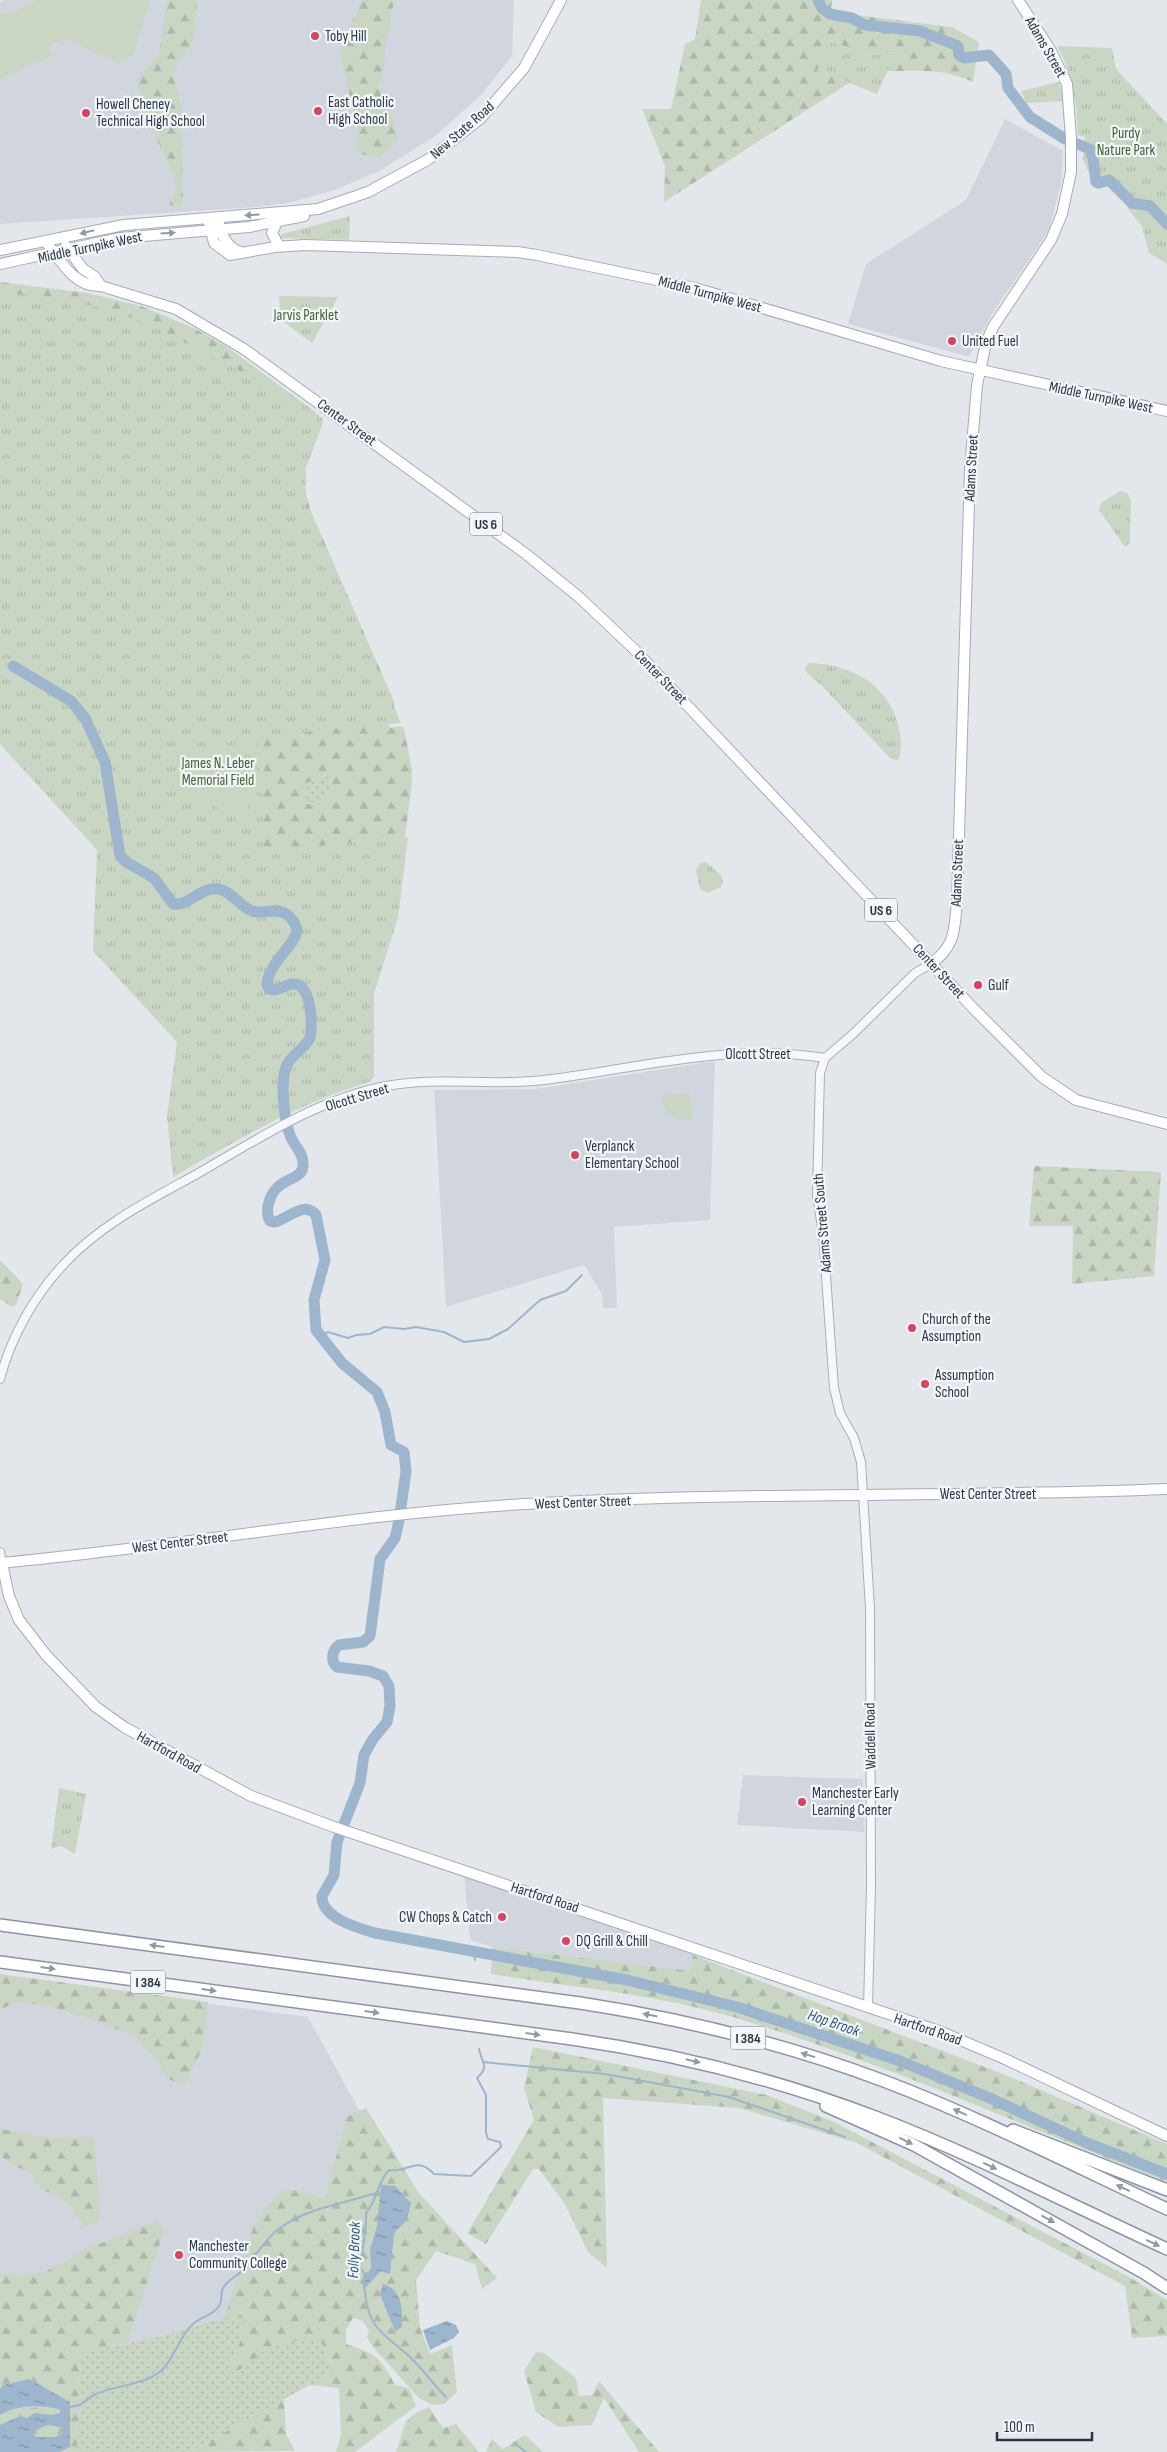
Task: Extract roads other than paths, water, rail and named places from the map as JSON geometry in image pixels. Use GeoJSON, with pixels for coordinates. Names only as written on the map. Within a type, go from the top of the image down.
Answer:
{"type":"FeatureCollection","features":[{"type":"Feature","properties":{"kind":"highway","name":"I 384"},"geometry":{"type":"LineString","coordinates":[[0,1925],[595,2006],[695,2025],[843,2067],[915,2093],[1167,2209]]}},
{"type":"Feature","properties":{"kind":"highway","name":"I 384"},"geometry":{"type":"LineString","coordinates":[[0,1962],[627,2048],[710,2066],[798,2090],[876,2117],[936,2142],[1167,2249]]}},
{"type":"Feature","properties":{"kind":"highway"},"geometry":{"type":"LineString","coordinates":[[798,2090],[834,2110],[920,2148],[1144,2273],[1167,2288]]}},
{"type":"Feature","properties":{"kind":"highway"},"geometry":{"type":"LineString","coordinates":[[983,2123],[1024,2134],[1167,2190]]}},
{"type":"Feature","properties":{"kind":"main road","name":"New State Road"},"geometry":{"type":"LineString","coordinates":[[210,230],[277,222],[303,216],[363,194],[408,172],[433,156],[480,118],[524,68],[561,0]]}},
{"type":"Feature","properties":{"kind":"main road","name":"Adams Street"},"geometry":{"type":"LineString","coordinates":[[932,964],[944,953],[952,940],[957,902],[970,469],[980,370],[986,343],[994,327],[1051,240],[1068,191],[1071,141],[1069,100],[1061,67],[1018,0]]}},
{"type":"Feature","properties":{"kind":"main road","name":"New State Road"},"geometry":{"type":"LineString","coordinates":[[219,218],[318,209]]}},
{"type":"Feature","properties":{"kind":"main road","name":"Middle Turnpike West"},"geometry":{"type":"LineString","coordinates":[[208,218],[214,243],[230,255],[278,246],[317,245],[517,252],[537,255],[696,288],[980,370],[1167,411]]}},
{"type":"Feature","properties":{"kind":"main road","name":"Middle Turnpike West"},"geometry":{"type":"LineString","coordinates":[[0,250],[46,242],[120,225],[219,218]]}},
{"type":"Feature","properties":{"kind":"main road"},"geometry":{"type":"LineString","coordinates":[[219,218],[220,229],[224,239],[230,246],[244,253]]}},
{"type":"Feature","properties":{"kind":"main road"},"geometry":{"type":"LineString","coordinates":[[277,222],[272,233],[278,246]]}},
{"type":"Feature","properties":{"kind":"main road","name":"Middle Turnpike West"},"geometry":{"type":"LineString","coordinates":[[0,264],[132,236],[210,230]]}},
{"type":"Feature","properties":{"kind":"main road","name":"Center Street"},"geometry":{"type":"LineString","coordinates":[[61,238],[83,268],[95,277],[101,286]]}},
{"type":"Feature","properties":{"kind":"main road","name":"Center Street"},"geometry":{"type":"LineString","coordinates":[[46,242],[79,280],[91,287],[101,286],[170,307],[233,342],[541,565],[584,601],[634,648],[1027,1063],[1061,1092],[1085,1103],[1167,1124]]}},
{"type":"Feature","properties":{"kind":"main road","name":"West Center Street"},"geometry":{"type":"LineString","coordinates":[[1,1559],[407,1514],[528,1504],[1167,1489]]}},
{"type":"Feature","properties":{"kind":"main road","name":"Hartford Road"},"geometry":{"type":"LineString","coordinates":[[1,1559],[11,1604],[19,1620],[46,1655],[96,1707],[124,1727],[251,1796],[347,1832],[972,2044],[1167,2136]]}},
{"type":"Feature","properties":{"kind":"street"},"geometry":{"type":"LineString","coordinates":[[825,1058],[854,1034],[914,973],[932,964]]}},
{"type":"Feature","properties":{"kind":"street","name":"Olcott Street"},"geometry":{"type":"LineString","coordinates":[[0,1379],[13,1342],[36,1299],[64,1264],[80,1248],[105,1228],[131,1211],[278,1128],[345,1098],[398,1084],[529,1082],[719,1054],[780,1054],[825,1058]]}},
{"type":"Feature","properties":{"kind":"street","name":"Adams Street South"},"geometry":{"type":"LineString","coordinates":[[825,1058],[820,1073],[817,1195],[823,1234],[834,1388],[840,1413],[859,1451],[863,1495]]}},
{"type":"Feature","properties":{"kind":"street","name":"Waddell Road"},"geometry":{"type":"LineString","coordinates":[[863,1495],[870,1608],[871,1886],[868,2008]]}},
{"type":"Feature","properties":{"kind":"water"},"geometry":{"type":"Polygon","coordinates":[[[381,2185],[395,2186],[411,2203],[407,2220],[394,2233],[390,2274],[381,2271],[365,2288],[365,2274],[371,2269],[370,2249],[377,2226],[381,2185]]]}},
{"type":"Feature","properties":{"kind":"water"},"geometry":{"type":"Polygon","coordinates":[[[383,2284],[390,2287],[398,2295],[400,2301],[402,2327],[395,2331],[380,2294],[383,2284]]]}},
{"type":"Feature","properties":{"kind":"water"},"geometry":{"type":"Polygon","coordinates":[[[447,2321],[456,2325],[459,2332],[454,2338],[430,2350],[423,2330],[447,2321]]]}},
{"type":"Feature","properties":{"kind":"water"},"geometry":{"type":"Polygon","coordinates":[[[29,2379],[70,2402],[70,2447],[59,2452],[0,2452],[0,2425],[20,2416],[27,2418],[35,2413],[50,2415],[60,2413],[61,2410],[30,2406],[14,2409],[0,2415],[0,2389],[3,2385],[29,2379]],[[48,2425],[34,2431],[35,2437],[55,2437],[62,2433],[63,2428],[48,2425]]]}},
{"type":"Feature","properties":{"kind":"waterway"},"geometry":{"type":"LineString","coordinates":[[818,0],[822,8],[830,14],[852,18],[865,25],[920,31],[958,46],[959,55],[964,58],[989,55],[1006,74],[1008,88],[1030,117],[1065,139],[1092,150],[1096,182],[1109,180],[1132,203],[1150,206],[1167,224]]}},
{"type":"Feature","properties":{"kind":"waterway","name":"Hop Brook"},"geometry":{"type":"LineString","coordinates":[[13,666],[71,701],[85,718],[105,762],[120,856],[126,862],[154,878],[173,904],[183,903],[207,890],[218,889],[229,894],[252,911],[278,911],[286,914],[293,920],[297,929],[293,941],[273,968],[267,984],[269,989],[272,990],[291,984],[298,985],[303,989],[310,1005],[310,1038],[288,1063],[285,1069],[283,1088],[284,1109],[288,1128],[302,1157],[303,1166],[298,1175],[281,1184],[276,1189],[271,1196],[267,1212],[270,1221],[275,1222],[306,1209],[316,1215],[325,1260],[314,1300],[316,1330],[342,1363],[377,1392],[385,1412],[391,1445],[404,1452],[406,1471],[395,1538],[380,1559],[370,1636],[363,1642],[339,1645],[333,1656],[333,1662],[337,1667],[369,1671],[383,1676],[389,1686],[390,1706],[387,1722],[373,1739],[364,1755],[360,1783],[337,1842],[334,1875],[322,1896],[323,1904],[327,1910],[342,1921],[375,1933],[627,1980],[737,2007],[900,2061],[992,2099],[1087,2143],[1167,2174]]}},
{"type":"Feature","properties":{"kind":"waterway"},"geometry":{"type":"LineString","coordinates":[[319,1336],[328,1332],[348,1338],[356,1335],[370,1334],[384,1327],[404,1329],[416,1327],[444,1332],[464,1342],[489,1339],[508,1329],[540,1300],[566,1291],[582,1275]]}},
{"type":"Feature","properties":{"kind":"waterway","name":"Folly Brook"},"geometry":{"type":"LineString","coordinates":[[474,1952],[475,1960]]}},
{"type":"Feature","properties":{"kind":"waterway","name":"Folly Brook"},"geometry":{"type":"LineString","coordinates":[[446,2397],[412,2359],[387,2338],[375,2324],[370,2316],[367,2305],[364,2283],[365,2274],[360,2268],[366,2213],[389,2170],[417,2165],[428,2168],[434,2174],[471,2176],[501,2147],[500,2142],[488,2139],[486,2133],[486,2095],[477,2078],[484,2068],[479,2049]]}},
{"type":"Feature","properties":{"kind":"waterway"},"geometry":{"type":"LineString","coordinates":[[483,2062],[605,2074],[729,2097],[845,2137]]}},
{"type":"Feature","properties":{"kind":"waterway"},"geometry":{"type":"LineString","coordinates":[[70,2407],[80,2405],[92,2396],[104,2391],[149,2378],[163,2369],[188,2330],[195,2322],[216,2310],[220,2304],[222,2290],[225,2285],[248,2265],[274,2232],[303,2215],[376,2193]]}},
{"type":"Feature","properties":{"kind":"waterway"},"geometry":{"type":"LineString","coordinates":[[518,2446],[526,2452]]}},
{"type":"Feature","properties":{"kind":"place","name":"Toby Hill"},"geometry":{"type":"Point","coordinates":[315,36]}},
{"type":"Feature","properties":{"kind":"place","name":"East Catholic High School"},"geometry":{"type":"Point","coordinates":[318,111]}},
{"type":"Feature","properties":{"kind":"place","name":"Howell Cheney Technical High School"},"geometry":{"type":"Point","coordinates":[86,113]}},
{"type":"Feature","properties":{"kind":"place","name":"United Fuel"},"geometry":{"type":"Point","coordinates":[952,341]}},
{"type":"Feature","properties":{"kind":"place","name":"Gulf"},"geometry":{"type":"Point","coordinates":[978,985]}},
{"type":"Feature","properties":{"kind":"place","name":"Verplanck Elementary School"},"geometry":{"type":"Point","coordinates":[575,1155]}},
{"type":"Feature","properties":{"kind":"place","name":"Church of the Assumption"},"geometry":{"type":"Point","coordinates":[912,1328]}},
{"type":"Feature","properties":{"kind":"place","name":"Assumption School"},"geometry":{"type":"Point","coordinates":[925,1384]}},
{"type":"Feature","properties":{"kind":"place","name":"Manchester Early Learning Center"},"geometry":{"type":"Point","coordinates":[802,1802]}},
{"type":"Feature","properties":{"kind":"place","name":"CW Chops & Catch"},"geometry":{"type":"Point","coordinates":[502,1917]}},
{"type":"Feature","properties":{"kind":"place","name":"DQ Grill & Chill"},"geometry":{"type":"Point","coordinates":[566,1941]}},
{"type":"Feature","properties":{"kind":"place","name":"Manchester Community College"},"geometry":{"type":"Point","coordinates":[179,2255]}},
{"type":"Feature","properties":{"kind":"park label","name":"Purdy Nature Park"},"geometry":{"type":"Point","coordinates":[1126,142]}},
{"type":"Feature","properties":{"kind":"park label","name":"Jarvis Parklet"},"geometry":{"type":"Point","coordinates":[306,315]}},
{"type":"Feature","properties":{"kind":"park label","name":"James N. Leber Memorial Field"},"geometry":{"type":"Point","coordinates":[218,772]}}]}
